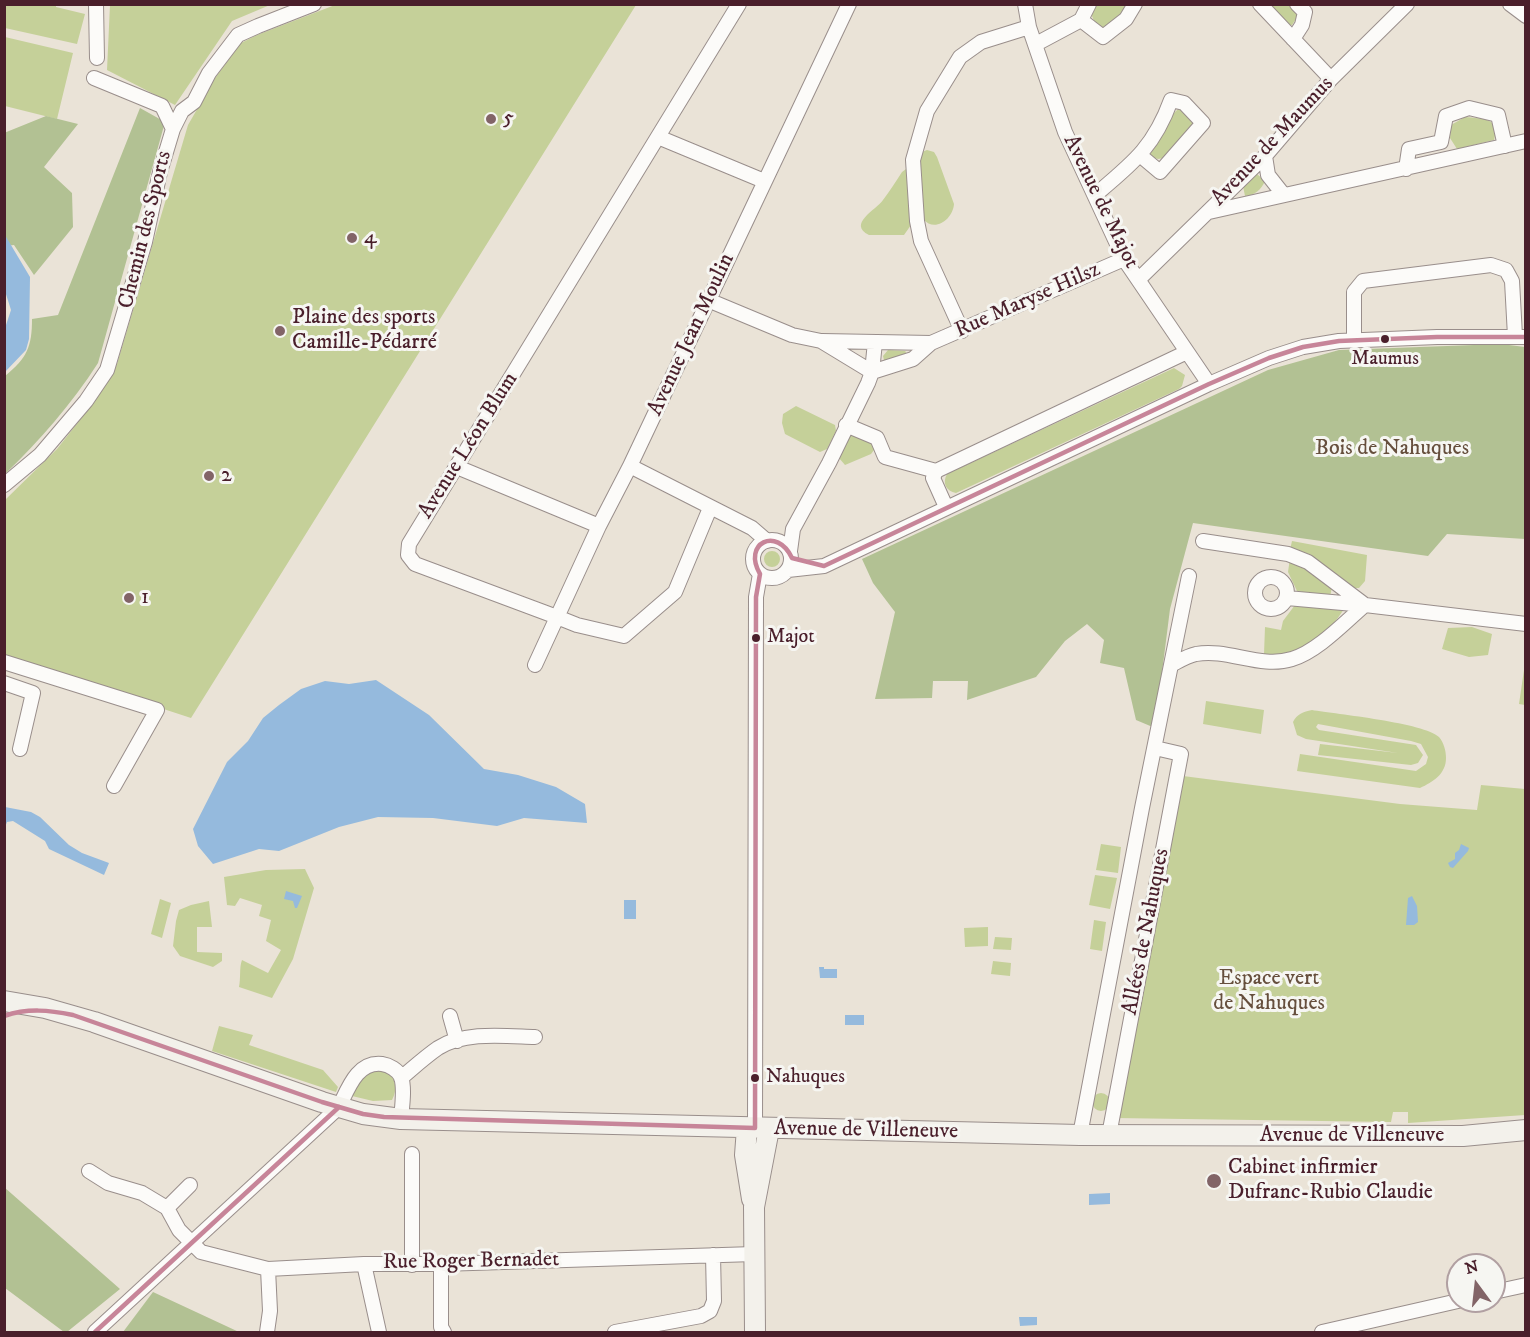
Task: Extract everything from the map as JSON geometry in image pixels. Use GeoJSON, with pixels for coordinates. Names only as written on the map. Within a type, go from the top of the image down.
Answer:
{"type":"FeatureCollection","features":[{"type":"Feature","properties":{"kind":"main road","name":"Avenue de Villeneuve"},"geometry":{"type":"LineString","coordinates":[[4,1001],[45,1008],[94,1022],[339,1107],[363,1114],[402,1119],[1080,1135],[1463,1136],[1526,1130]]}},
{"type":"Feature","properties":{"kind":"main road","name":"Avenue de Villeneuve"},"geometry":{"type":"LineString","coordinates":[[4,1016],[45,1008]]}},
{"type":"Feature","properties":{"kind":"main road"},"geometry":{"type":"LineString","coordinates":[[712,1128],[745,1155]]}},
{"type":"Feature","properties":{"kind":"main road"},"geometry":{"type":"LineString","coordinates":[[754,1207],[749,1189],[745,1155],[757,1128]]}},
{"type":"Feature","properties":{"kind":"main road"},"geometry":{"type":"LineString","coordinates":[[755,1332],[754,1207],[757,1128]]}},
{"type":"Feature","properties":{"kind":"street"},"geometry":{"type":"LineString","coordinates":[[96,4],[97,58]]}},
{"type":"Feature","properties":{"kind":"street","name":"Chemin des Sports"},"geometry":{"type":"LineString","coordinates":[[4,485],[40,455],[86,401],[107,370],[145,242],[172,129],[182,111],[194,102],[209,73],[238,35],[314,4]]}},
{"type":"Feature","properties":{"kind":"street","name":"Avenue Léon Blum"},"geometry":{"type":"LineString","coordinates":[[710,508],[675,592],[624,636],[577,625],[415,564],[408,555],[409,544],[739,4]]}},
{"type":"Feature","properties":{"kind":"street","name":"Avenue Jean Moulin"},"geometry":{"type":"LineString","coordinates":[[535,665],[599,526],[630,466],[849,4]]}},
{"type":"Feature","properties":{"kind":"street","name":"Avenue de Majot"},"geometry":{"type":"LineString","coordinates":[[1025,4],[1029,27],[1065,132],[1124,259],[1209,384]]}},
{"type":"Feature","properties":{"kind":"street"},"geometry":{"type":"LineString","coordinates":[[1036,44],[1081,20],[1089,4]]}},
{"type":"Feature","properties":{"kind":"street"},"geometry":{"type":"LineString","coordinates":[[1081,20],[1103,37],[1126,19],[1135,4]]}},
{"type":"Feature","properties":{"kind":"street"},"geometry":{"type":"LineString","coordinates":[[1260,4],[1331,79]]}},
{"type":"Feature","properties":{"kind":"street"},"geometry":{"type":"LineString","coordinates":[[1293,39],[1302,25],[1305,12],[1297,4]]}},
{"type":"Feature","properties":{"kind":"street","name":"Avenue de Maumus"},"geometry":{"type":"LineString","coordinates":[[1139,279],[1265,156],[1331,79],[1407,4]]}},
{"type":"Feature","properties":{"kind":"street"},"geometry":{"type":"LineString","coordinates":[[1510,4],[1526,16]]}},
{"type":"Feature","properties":{"kind":"street"},"geometry":{"type":"LineString","coordinates":[[962,331],[921,241],[917,221],[913,160],[927,111],[960,57],[981,42],[1029,27]]}},
{"type":"Feature","properties":{"kind":"street"},"geometry":{"type":"LineString","coordinates":[[94,78],[162,106],[172,129]]}},
{"type":"Feature","properties":{"kind":"street"},"geometry":{"type":"LineString","coordinates":[[1095,195],[1141,156],[1163,122],[1171,100],[1184,103],[1203,123],[1160,172],[1141,156]]}},
{"type":"Feature","properties":{"kind":"street"},"geometry":{"type":"LineString","coordinates":[[1406,169],[1409,149],[1441,142],[1446,116],[1469,108],[1498,115],[1505,146]]}},
{"type":"Feature","properties":{"kind":"street"},"geometry":{"type":"LineString","coordinates":[[658,137],[764,181]]}},
{"type":"Feature","properties":{"kind":"street"},"geometry":{"type":"LineString","coordinates":[[1207,212],[1526,141]]}},
{"type":"Feature","properties":{"kind":"street"},"geometry":{"type":"LineString","coordinates":[[1265,156],[1268,175],[1283,194]]}},
{"type":"Feature","properties":{"kind":"street","name":"Rue Maryse Hilsz"},"geometry":{"type":"LineString","coordinates":[[821,341],[872,372],[914,358],[931,343],[1124,259]]}},
{"type":"Feature","properties":{"kind":"street"},"geometry":{"type":"LineString","coordinates":[[790,560],[824,566],[1209,384],[1269,358],[1303,347],[1354,339],[1520,336],[1512,281],[1506,270],[1491,265],[1363,281],[1354,292],[1354,339]]}},
{"type":"Feature","properties":{"kind":"street","name":"Rue Maryse Hilsz"},"geometry":{"type":"LineString","coordinates":[[708,300],[792,335],[821,341],[931,343]]}},
{"type":"Feature","properties":{"kind":"street"},"geometry":{"type":"LineString","coordinates":[[752,528],[754,564],[760,574],[769,579],[780,577],[790,560],[793,529],[829,463],[872,372],[875,342]]}},
{"type":"Feature","properties":{"kind":"street"},"geometry":{"type":"LineString","coordinates":[[946,507],[933,478],[936,471],[1187,352]]}},
{"type":"Feature","properties":{"kind":"street"},"geometry":{"type":"LineString","coordinates":[[846,425],[877,438],[885,456],[936,471]]}},
{"type":"Feature","properties":{"kind":"street"},"geometry":{"type":"LineString","coordinates":[[630,466],[752,528],[772,541],[786,546],[790,560]]}},
{"type":"Feature","properties":{"kind":"street"},"geometry":{"type":"LineString","coordinates":[[457,467],[599,526]]}},
{"type":"Feature","properties":{"kind":"street"},"geometry":{"type":"LineString","coordinates":[[754,552],[762,543],[772,541],[793,529]]}},
{"type":"Feature","properties":{"kind":"street"},"geometry":{"type":"LineString","coordinates":[[1203,542],[1288,554],[1308,562],[1365,605]]}},
{"type":"Feature","properties":{"kind":"street"},"geometry":{"type":"LineString","coordinates":[[757,1128],[756,597],[760,574]]}},
{"type":"Feature","properties":{"kind":"street","name":"Allées de Nahuques"},"geometry":{"type":"LineString","coordinates":[[1080,1135],[1189,576]]}},
{"type":"Feature","properties":{"kind":"street"},"geometry":{"type":"LineString","coordinates":[[756,597],[774,579]]}},
{"type":"Feature","properties":{"kind":"street"},"geometry":{"type":"LineString","coordinates":[[1287,597],[1526,624]]}},
{"type":"Feature","properties":{"kind":"street"},"geometry":{"type":"LineString","coordinates":[[1171,665],[1188,656],[1207,653],[1273,662],[1294,659],[1313,648],[1365,605]]}},
{"type":"Feature","properties":{"kind":"street"},"geometry":{"type":"LineString","coordinates":[[4,662],[157,710],[114,786]]}},
{"type":"Feature","properties":{"kind":"street"},"geometry":{"type":"LineString","coordinates":[[4,683],[33,693],[20,749]]}},
{"type":"Feature","properties":{"kind":"street","name":"Allées de Nahuques"},"geometry":{"type":"LineString","coordinates":[[1109,1135],[1181,754],[1155,748]]}},
{"type":"Feature","properties":{"kind":"street"},"geometry":{"type":"LineString","coordinates":[[450,1016],[457,1041]]}},
{"type":"Feature","properties":{"kind":"street"},"geometry":{"type":"LineString","coordinates":[[401,1078],[440,1047],[457,1041],[488,1035],[535,1037]]}},
{"type":"Feature","properties":{"kind":"street"},"geometry":{"type":"LineString","coordinates":[[96,1332],[339,1107],[353,1079],[367,1066],[375,1063],[387,1064],[397,1071],[401,1078],[402,1119]]}},
{"type":"Feature","properties":{"kind":"street"},"geometry":{"type":"LineString","coordinates":[[412,1154],[412,1264]]}},
{"type":"Feature","properties":{"kind":"street"},"geometry":{"type":"LineString","coordinates":[[89,1172],[108,1183],[142,1193],[167,1208],[180,1230],[193,1244]]}},
{"type":"Feature","properties":{"kind":"street"},"geometry":{"type":"LineString","coordinates":[[167,1208],[190,1185]]}},
{"type":"Feature","properties":{"kind":"street","name":"Rue Roger Bernadet"},"geometry":{"type":"LineString","coordinates":[[193,1244],[201,1252],[268,1269],[363,1264],[441,1264],[754,1254]]}},
{"type":"Feature","properties":{"kind":"street"},"geometry":{"type":"LineString","coordinates":[[615,1332],[701,1316],[711,1311],[714,1301],[713,1255]]}},
{"type":"Feature","properties":{"kind":"street"},"geometry":{"type":"LineString","coordinates":[[363,1264],[379,1332]]}},
{"type":"Feature","properties":{"kind":"street"},"geometry":{"type":"LineString","coordinates":[[441,1264],[441,1327],[444,1332]]}},
{"type":"Feature","properties":{"kind":"street"},"geometry":{"type":"LineString","coordinates":[[267,1332],[270,1311],[268,1269]]}},
{"type":"Feature","properties":{"kind":"street"},"geometry":{"type":"LineString","coordinates":[[1506,1289],[1526,1285]]}},
{"type":"Feature","properties":{"kind":"street"},"geometry":{"type":"LineString","coordinates":[[1323,1332],[1446,1304]]}},
{"type":"Feature","properties":{"kind":"green space"},"geometry":{"type":"Polygon","coordinates":[[[5,4],[56,5],[56,7],[85,14],[77,44],[5,28],[5,4]]]}},
{"type":"Feature","properties":{"kind":"green space"},"geometry":{"type":"Polygon","coordinates":[[[110,4],[270,5],[232,21],[175,105],[107,70],[110,4]]]}},
{"type":"Feature","properties":{"kind":"green space","name":"Plaine des sports Camille-Pédarré"},"geometry":{"type":"Polygon","coordinates":[[[335,5],[636,5],[191,718],[5,657],[5,500],[57,449],[94,402],[117,364],[188,125],[215,78],[241,43],[335,5]]]}},
{"type":"Feature","properties":{"kind":"green space"},"geometry":{"type":"Polygon","coordinates":[[[1096,5],[1127,5],[1113,23],[1104,28],[1096,26],[1092,16],[1092,10],[1096,5]]]}},
{"type":"Feature","properties":{"kind":"green space"},"geometry":{"type":"Polygon","coordinates":[[[1266,5],[1287,5],[1297,9],[1298,16],[1290,26],[1266,5]]]}},
{"type":"Feature","properties":{"kind":"green space"},"geometry":{"type":"Polygon","coordinates":[[[5,37],[73,53],[57,119],[5,106],[5,37]]]}},
{"type":"Feature","properties":{"kind":"green space"},"geometry":{"type":"Polygon","coordinates":[[[1182,107],[1196,124],[1164,158],[1152,157],[1150,153],[1164,127],[1173,114],[1182,107]]]}},
{"type":"Feature","properties":{"kind":"green space"},"geometry":{"type":"Polygon","coordinates":[[[140,108],[165,122],[98,363],[54,422],[5,474],[5,376],[27,351],[32,319],[58,315],[140,108]]]}},
{"type":"Feature","properties":{"kind":"green space"},"geometry":{"type":"Polygon","coordinates":[[[46,116],[78,124],[44,167],[72,193],[73,227],[34,275],[14,245],[5,246],[4,133],[46,116]]]}},
{"type":"Feature","properties":{"kind":"green space"},"geometry":{"type":"Polygon","coordinates":[[[1465,117],[1483,119],[1492,123],[1495,127],[1494,140],[1457,149],[1450,138],[1451,125],[1465,117]]]}},
{"type":"Feature","properties":{"kind":"green space"},"geometry":{"type":"Polygon","coordinates":[[[927,150],[934,152],[937,157],[954,204],[947,219],[933,225],[923,219],[920,157],[922,152],[927,150]]]}},
{"type":"Feature","properties":{"kind":"green space"},"geometry":{"type":"Polygon","coordinates":[[[906,169],[908,171],[911,225],[904,235],[869,235],[863,231],[862,222],[883,200],[906,169]]]}},
{"type":"Feature","properties":{"kind":"green space"},"geometry":{"type":"Polygon","coordinates":[[[1257,174],[1265,181],[1255,193],[1245,196],[1243,186],[1248,178],[1257,174]]]}},
{"type":"Feature","properties":{"kind":"green space","name":"Bois de Nahuques"},"geometry":{"type":"Polygon","coordinates":[[[1501,344],[1525,347],[1525,539],[1447,534],[1428,556],[1193,523],[1170,609],[1155,728],[1136,720],[1124,668],[1100,663],[1104,640],[1087,624],[1065,641],[1036,677],[967,700],[968,681],[933,681],[932,698],[875,699],[895,612],[873,583],[862,559],[1268,370],[1339,350],[1501,344]]]}},
{"type":"Feature","properties":{"kind":"green space"},"geometry":{"type":"Polygon","coordinates":[[[888,350],[905,351],[905,357],[888,363],[883,356],[888,350]]]}},
{"type":"Feature","properties":{"kind":"green space"},"geometry":{"type":"Polygon","coordinates":[[[1174,368],[1185,375],[1179,389],[956,493],[946,486],[947,474],[1174,368]]]}},
{"type":"Feature","properties":{"kind":"green space"},"geometry":{"type":"Polygon","coordinates":[[[796,406],[835,425],[836,431],[827,449],[820,452],[785,434],[782,423],[783,414],[796,406]]]}},
{"type":"Feature","properties":{"kind":"green space"},"geometry":{"type":"Polygon","coordinates":[[[849,433],[871,441],[874,450],[871,454],[845,465],[839,458],[849,433]]]}},
{"type":"Feature","properties":{"kind":"green space"},"geometry":{"type":"Polygon","coordinates":[[[1292,541],[1367,555],[1365,581],[1359,588],[1351,588],[1290,550],[1292,541]]]}},
{"type":"Feature","properties":{"kind":"green space"},"geometry":{"type":"Polygon","coordinates":[[[769,551],[775,551],[780,559],[778,565],[769,567],[764,562],[764,556],[769,551]]]}},
{"type":"Feature","properties":{"kind":"green space"},"geometry":{"type":"Polygon","coordinates":[[[1290,558],[1333,582],[1330,597],[1297,591],[1288,572],[1290,558]]]}},
{"type":"Feature","properties":{"kind":"green space"},"geometry":{"type":"Polygon","coordinates":[[[1298,601],[1344,609],[1326,633],[1310,647],[1282,657],[1264,654],[1265,627],[1281,630],[1283,621],[1298,601]]]}},
{"type":"Feature","properties":{"kind":"green space"},"geometry":{"type":"Polygon","coordinates":[[[1472,627],[1492,634],[1488,655],[1469,657],[1442,649],[1448,628],[1472,627]]]}},
{"type":"Feature","properties":{"kind":"green space"},"geometry":{"type":"Polygon","coordinates":[[[1525,663],[1525,705],[1519,704],[1525,663]]]}},
{"type":"Feature","properties":{"kind":"green space"},"geometry":{"type":"Polygon","coordinates":[[[1206,701],[1264,710],[1261,734],[1203,724],[1206,701]]]}},
{"type":"Feature","properties":{"kind":"green space"},"geometry":{"type":"Polygon","coordinates":[[[1312,710],[1399,723],[1431,732],[1439,737],[1443,744],[1446,758],[1444,769],[1434,780],[1420,788],[1297,771],[1300,754],[1416,771],[1426,764],[1428,757],[1421,744],[1411,741],[1318,724],[1316,727],[1319,730],[1416,745],[1423,755],[1418,763],[1411,765],[1318,755],[1320,744],[1398,753],[1306,739],[1297,735],[1293,722],[1301,714],[1312,710]]]}},
{"type":"Feature","properties":{"kind":"green space","name":"Espace vert de Nahuques"},"geometry":{"type":"Polygon","coordinates":[[[1183,776],[1400,804],[1477,810],[1481,785],[1525,789],[1525,1115],[1408,1123],[1408,1112],[1393,1112],[1391,1122],[1115,1118],[1183,776]]]}},
{"type":"Feature","properties":{"kind":"green space"},"geometry":{"type":"Polygon","coordinates":[[[1101,844],[1121,847],[1118,873],[1096,870],[1101,844]]]}},
{"type":"Feature","properties":{"kind":"green space"},"geometry":{"type":"Polygon","coordinates":[[[305,869],[314,888],[293,959],[272,998],[239,987],[242,960],[268,973],[281,950],[266,941],[271,920],[259,916],[262,905],[240,898],[235,906],[227,905],[224,877],[266,870],[305,869]]]}},
{"type":"Feature","properties":{"kind":"green space"},"geometry":{"type":"Polygon","coordinates":[[[1095,875],[1117,878],[1110,909],[1089,905],[1095,875]]]}},
{"type":"Feature","properties":{"kind":"green space"},"geometry":{"type":"Polygon","coordinates":[[[160,899],[171,903],[162,938],[151,934],[160,899]]]}},
{"type":"Feature","properties":{"kind":"green space"},"geometry":{"type":"Polygon","coordinates":[[[209,901],[212,927],[197,927],[197,952],[222,953],[222,961],[213,967],[180,956],[173,946],[179,910],[209,901]]]}},
{"type":"Feature","properties":{"kind":"green space"},"geometry":{"type":"Polygon","coordinates":[[[1094,920],[1106,922],[1102,951],[1090,949],[1094,920]]]}},
{"type":"Feature","properties":{"kind":"green space"},"geometry":{"type":"Polygon","coordinates":[[[988,927],[988,946],[965,947],[964,928],[988,927]]]}},
{"type":"Feature","properties":{"kind":"green space"},"geometry":{"type":"Polygon","coordinates":[[[995,937],[1012,938],[1011,950],[993,949],[995,937]]]}},
{"type":"Feature","properties":{"kind":"green space"},"geometry":{"type":"Polygon","coordinates":[[[993,961],[1011,963],[1010,976],[991,974],[993,961]]]}},
{"type":"Feature","properties":{"kind":"green space"},"geometry":{"type":"Polygon","coordinates":[[[219,1026],[253,1035],[249,1045],[323,1070],[338,1087],[336,1092],[212,1051],[219,1026]]]}},
{"type":"Feature","properties":{"kind":"green space"},"geometry":{"type":"Polygon","coordinates":[[[369,1068],[389,1071],[395,1085],[392,1100],[373,1101],[352,1096],[355,1080],[369,1068]]]}},
{"type":"Feature","properties":{"kind":"green space"},"geometry":{"type":"Polygon","coordinates":[[[1101,1093],[1109,1098],[1110,1102],[1105,1110],[1101,1111],[1093,1106],[1092,1102],[1097,1094],[1101,1093]]]}},
{"type":"Feature","properties":{"kind":"green space"},"geometry":{"type":"Polygon","coordinates":[[[4,1187],[120,1289],[67,1332],[5,1288],[4,1187]]]}},
{"type":"Feature","properties":{"kind":"green space"},"geometry":{"type":"Polygon","coordinates":[[[153,1292],[239,1332],[123,1332],[153,1292]]]}},
{"type":"Feature","properties":{"kind":"water"},"geometry":{"type":"Polygon","coordinates":[[[5,235],[30,277],[29,339],[26,350],[5,372],[5,328],[11,310],[5,291],[5,235]]]}},
{"type":"Feature","properties":{"kind":"water"},"geometry":{"type":"Polygon","coordinates":[[[376,680],[429,715],[484,769],[518,775],[556,787],[585,804],[587,823],[524,818],[497,826],[433,818],[378,817],[339,827],[279,851],[259,849],[213,864],[198,846],[193,829],[227,762],[248,741],[263,718],[301,689],[325,681],[349,684],[376,680]]]}},
{"type":"Feature","properties":{"kind":"water"},"geometry":{"type":"Polygon","coordinates":[[[5,807],[31,812],[40,817],[69,845],[82,853],[109,863],[104,875],[49,849],[45,841],[13,821],[7,822],[5,827],[5,807]]]}},
{"type":"Feature","properties":{"kind":"water"},"geometry":{"type":"Polygon","coordinates":[[[1461,844],[1469,848],[1468,851],[1453,868],[1450,867],[1448,863],[1455,859],[1455,853],[1461,844]]]}},
{"type":"Feature","properties":{"kind":"water"},"geometry":{"type":"Polygon","coordinates":[[[286,891],[302,896],[297,908],[293,901],[284,899],[286,891]]]}},
{"type":"Feature","properties":{"kind":"water"},"geometry":{"type":"Polygon","coordinates":[[[1412,896],[1417,906],[1418,922],[1414,925],[1406,925],[1408,898],[1412,896]]]}},
{"type":"Feature","properties":{"kind":"water"},"geometry":{"type":"Polygon","coordinates":[[[624,900],[636,900],[636,919],[624,919],[624,900]]]}},
{"type":"Feature","properties":{"kind":"water"},"geometry":{"type":"Polygon","coordinates":[[[819,967],[837,969],[837,978],[820,978],[819,967]]]}},
{"type":"Feature","properties":{"kind":"water"},"geometry":{"type":"Polygon","coordinates":[[[845,1015],[864,1015],[864,1025],[845,1025],[845,1015]]]}},
{"type":"Feature","properties":{"kind":"water"},"geometry":{"type":"Polygon","coordinates":[[[1110,1193],[1110,1204],[1089,1205],[1089,1194],[1110,1193]]]}},
{"type":"Feature","properties":{"kind":"water"},"geometry":{"type":"Polygon","coordinates":[[[1019,1317],[1037,1317],[1037,1325],[1020,1326],[1019,1317]]]}},
{"type":"Feature","properties":{"kind":"transit line"},"geometry":{"type":"LineString","coordinates":[[755,1128],[756,597],[760,574],[755,554],[758,547],[764,542],[778,543],[786,548],[792,558],[824,566],[1209,384],[1269,358],[1303,347],[1339,341],[1437,337],[1526,337]]}},
{"type":"Feature","properties":{"kind":"transit line"},"geometry":{"type":"LineString","coordinates":[[4,1016],[38,1011],[73,1015],[322,1102],[363,1114],[384,1117],[755,1128]]}},
{"type":"Feature","properties":{"kind":"transit line"},"geometry":{"type":"LineString","coordinates":[[95,1332],[339,1107]]}},
{"type":"Feature","properties":{"kind":"place","name":"5"},"geometry":{"type":"Point","coordinates":[491,119]}},
{"type":"Feature","properties":{"kind":"place","name":"4"},"geometry":{"type":"Point","coordinates":[352,238]}},
{"type":"Feature","properties":{"kind":"place","name":"Plaine des sports Camille-Pédarré"},"geometry":{"type":"Point","coordinates":[280,331]}},
{"type":"Feature","properties":{"kind":"place","name":"Maumus"},"geometry":{"type":"Point","coordinates":[1385,339]}},
{"type":"Feature","properties":{"kind":"place","name":"2"},"geometry":{"type":"Point","coordinates":[209,476]}},
{"type":"Feature","properties":{"kind":"place","name":"1"},"geometry":{"type":"Point","coordinates":[129,598]}},
{"type":"Feature","properties":{"kind":"place","name":"Majot"},"geometry":{"type":"Point","coordinates":[756,638]}},
{"type":"Feature","properties":{"kind":"place","name":"Nahuques"},"geometry":{"type":"Point","coordinates":[755,1078]}},
{"type":"Feature","properties":{"kind":"place","name":"Cabinet infirmier Dufranc-Rubio Claudie"},"geometry":{"type":"Point","coordinates":[1214,1181]}}]}
